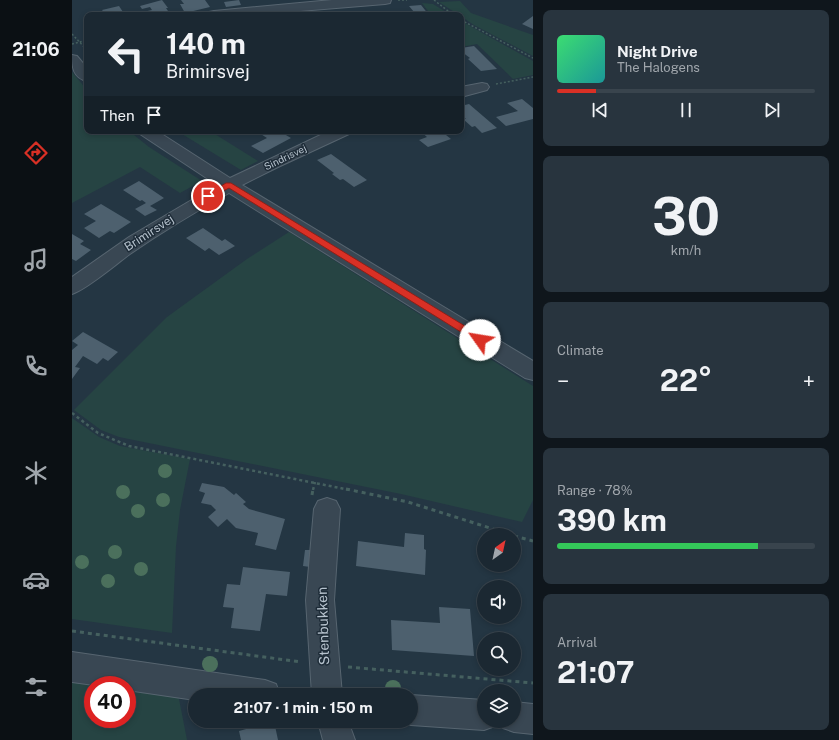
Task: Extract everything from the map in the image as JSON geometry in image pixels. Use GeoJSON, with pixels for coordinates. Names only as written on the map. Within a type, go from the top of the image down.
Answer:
{"type":"FeatureCollection","features":[{"type":"Feature","properties":{"kind":"street"},"geometry":{"type":"LineString","coordinates":[[243,12],[385,0]]}},
{"type":"Feature","properties":{"kind":"street"},"geometry":{"type":"LineString","coordinates":[[72,59],[84,73]]}},
{"type":"Feature","properties":{"kind":"street"},"geometry":{"type":"LineString","coordinates":[[464,91],[482,87]]}},
{"type":"Feature","properties":{"kind":"street"},"geometry":{"type":"LineString","coordinates":[[151,134],[229,185],[533,372]]}},
{"type":"Feature","properties":{"kind":"street","name":"Sindrisvej"},"geometry":{"type":"LineString","coordinates":[[229,185],[304,147],[336,134]]}},
{"type":"Feature","properties":{"kind":"street","name":"Brimirsvej"},"geometry":{"type":"LineString","coordinates":[[72,286],[124,249],[202,200],[229,185]]}},
{"type":"Feature","properties":{"kind":"street","name":"Stenbukken"},"geometry":{"type":"LineString","coordinates":[[326,688],[320,600],[327,509]]}},
{"type":"Feature","properties":{"kind":"street"},"geometry":{"type":"LineString","coordinates":[[72,667],[217,688]]}},
{"type":"Feature","properties":{"kind":"street"},"geometry":{"type":"LineString","coordinates":[[418,710],[477,715]]}},
{"type":"Feature","properties":{"kind":"street"},"geometry":{"type":"LineString","coordinates":[[521,718],[533,719]]}},
{"type":"Feature","properties":{"kind":"street"},"geometry":{"type":"LineString","coordinates":[[335,728],[339,740]]}},
{"type":"Feature","properties":{"kind":"path"},"geometry":{"type":"LineString","coordinates":[[434,0],[449,12]]}},
{"type":"Feature","properties":{"kind":"path"},"geometry":{"type":"LineString","coordinates":[[464,22],[533,58]]}},
{"type":"Feature","properties":{"kind":"path"},"geometry":{"type":"LineString","coordinates":[[72,34],[84,47]]}},
{"type":"Feature","properties":{"kind":"path"},"geometry":{"type":"LineString","coordinates":[[72,44],[84,41]]}},
{"type":"Feature","properties":{"kind":"path"},"geometry":{"type":"LineString","coordinates":[[482,87],[533,77]]}},
{"type":"Feature","properties":{"kind":"path"},"geometry":{"type":"LineString","coordinates":[[72,413],[106,438],[129,446],[401,500],[491,528]]}},
{"type":"Feature","properties":{"kind":"path"},"geometry":{"type":"LineString","coordinates":[[521,538],[533,542]]}},
{"type":"Feature","properties":{"kind":"green space"},"geometry":{"type":"Polygon","coordinates":[[[460,1],[471,13],[533,35],[533,56],[474,25],[464,18],[464,12],[454,12],[439,2],[460,1]]]}},
{"type":"Feature","properties":{"kind":"green space"},"geometry":{"type":"Polygon","coordinates":[[[422,3],[433,4],[446,12],[429,12],[422,3]]]}},
{"type":"Feature","properties":{"kind":"green space"},"geometry":{"type":"Polygon","coordinates":[[[464,23],[533,61],[533,75],[513,79],[477,44],[464,46],[464,23]]]}},
{"type":"Feature","properties":{"kind":"green space"},"geometry":{"type":"Polygon","coordinates":[[[72,72],[84,86],[84,134],[133,134],[149,147],[202,181],[180,193],[140,167],[72,203],[72,72]]]}},
{"type":"Feature","properties":{"kind":"green space"},"geometry":{"type":"Polygon","coordinates":[[[182,134],[215,134],[258,161],[241,170],[182,134]]]}},
{"type":"Feature","properties":{"kind":"green space"},"geometry":{"type":"Polygon","coordinates":[[[289,232],[533,386],[533,500],[522,522],[401,494],[119,437],[101,430],[74,410],[167,317],[247,259],[289,232]]]}},
{"type":"Feature","properties":{"kind":"green space"},"geometry":{"type":"Polygon","coordinates":[[[72,418],[99,437],[120,446],[190,459],[180,510],[176,546],[172,633],[72,619],[72,418]]]}},
{"type":"Feature","properties":{"kind":"green space"},"geometry":{"type":"Polygon","coordinates":[[[72,680],[84,682],[84,728],[136,728],[136,688],[178,694],[187,740],[72,740],[72,680]]]}},
{"type":"Feature","properties":{"kind":"building"},"geometry":{"type":"Polygon","coordinates":[[[162,0],[168,8],[166,8],[169,12],[143,12],[152,10],[150,7],[142,9],[140,6],[162,0]]]}},
{"type":"Feature","properties":{"kind":"building"},"geometry":{"type":"Polygon","coordinates":[[[181,0],[205,0],[210,7],[184,12],[180,4],[184,4],[181,0]]]}},
{"type":"Feature","properties":{"kind":"building"},"geometry":{"type":"Polygon","coordinates":[[[239,0],[241,5],[226,7],[224,2],[239,0]]]}},
{"type":"Feature","properties":{"kind":"building"},"geometry":{"type":"Polygon","coordinates":[[[421,5],[427,12],[414,12],[409,6],[421,5]]]}},
{"type":"Feature","properties":{"kind":"building"},"geometry":{"type":"Polygon","coordinates":[[[119,6],[123,12],[104,12],[102,10],[119,6]]]}},
{"type":"Feature","properties":{"kind":"building"},"geometry":{"type":"Polygon","coordinates":[[[533,16],[533,29],[522,24],[533,16]]]}},
{"type":"Feature","properties":{"kind":"building"},"geometry":{"type":"Polygon","coordinates":[[[474,46],[497,69],[481,71],[468,59],[470,58],[464,53],[464,48],[474,46]]]}},
{"type":"Feature","properties":{"kind":"building"},"geometry":{"type":"Polygon","coordinates":[[[522,99],[533,108],[533,119],[506,126],[496,117],[518,111],[507,103],[522,99]]]}},
{"type":"Feature","properties":{"kind":"building"},"geometry":{"type":"Polygon","coordinates":[[[469,104],[497,128],[482,133],[475,126],[472,127],[464,120],[466,119],[464,117],[464,105],[469,104]]]}},
{"type":"Feature","properties":{"kind":"building"},"geometry":{"type":"Polygon","coordinates":[[[261,134],[284,134],[291,138],[263,153],[251,146],[267,138],[261,134]]]}},
{"type":"Feature","properties":{"kind":"building"},"geometry":{"type":"Polygon","coordinates":[[[424,134],[445,134],[451,139],[428,147],[419,140],[427,137],[424,134]]]}},
{"type":"Feature","properties":{"kind":"building"},"geometry":{"type":"Polygon","coordinates":[[[331,154],[367,180],[354,187],[343,179],[340,180],[332,174],[334,173],[317,160],[331,154]]]}},
{"type":"Feature","properties":{"kind":"building"},"geometry":{"type":"Polygon","coordinates":[[[139,181],[164,198],[150,206],[157,210],[145,216],[135,209],[146,203],[142,200],[140,201],[123,190],[139,181]]]}},
{"type":"Feature","properties":{"kind":"building"},"geometry":{"type":"Polygon","coordinates":[[[101,204],[131,222],[114,233],[110,231],[99,238],[84,228],[96,221],[84,214],[101,204]]]}},
{"type":"Feature","properties":{"kind":"building"},"geometry":{"type":"Polygon","coordinates":[[[203,228],[222,241],[225,239],[235,246],[219,255],[209,248],[205,251],[186,238],[203,228]]]}},
{"type":"Feature","properties":{"kind":"building"},"geometry":{"type":"Polygon","coordinates":[[[72,234],[84,241],[80,244],[91,250],[76,261],[72,259],[72,234]]]}},
{"type":"Feature","properties":{"kind":"building"},"geometry":{"type":"Polygon","coordinates":[[[83,332],[118,352],[108,361],[103,358],[97,364],[83,356],[75,367],[80,368],[72,379],[72,350],[78,345],[72,341],[83,332]]]}},
{"type":"Feature","properties":{"kind":"building"},"geometry":{"type":"Polygon","coordinates":[[[202,483],[224,487],[234,495],[236,493],[246,502],[243,504],[249,509],[285,519],[276,550],[255,545],[258,533],[236,528],[227,519],[218,527],[208,517],[216,510],[211,505],[201,503],[205,493],[199,491],[202,483]]]}},
{"type":"Feature","properties":{"kind":"building"},"geometry":{"type":"Polygon","coordinates":[[[405,533],[424,535],[424,549],[426,550],[425,575],[356,566],[358,541],[404,547],[405,533]]]}},
{"type":"Feature","properties":{"kind":"building"},"geometry":{"type":"Polygon","coordinates":[[[305,550],[312,550],[310,567],[303,566],[305,550]]]}},
{"type":"Feature","properties":{"kind":"building"},"geometry":{"type":"Polygon","coordinates":[[[243,567],[290,572],[287,596],[266,594],[260,631],[231,628],[234,608],[223,607],[227,584],[240,585],[243,567]]]}},
{"type":"Feature","properties":{"kind":"building"},"geometry":{"type":"Polygon","coordinates":[[[439,607],[470,609],[474,656],[392,650],[391,620],[440,623],[439,607]]]}},
{"type":"Feature","properties":{"kind":"building"},"geometry":{"type":"Polygon","coordinates":[[[250,728],[275,728],[278,740],[241,740],[239,731],[250,728]]]}},
{"type":"Feature","properties":{"kind":"route"},"geometry":{"type":"LineString","coordinates":[[208,196],[229,185],[480,340]]}}]}
